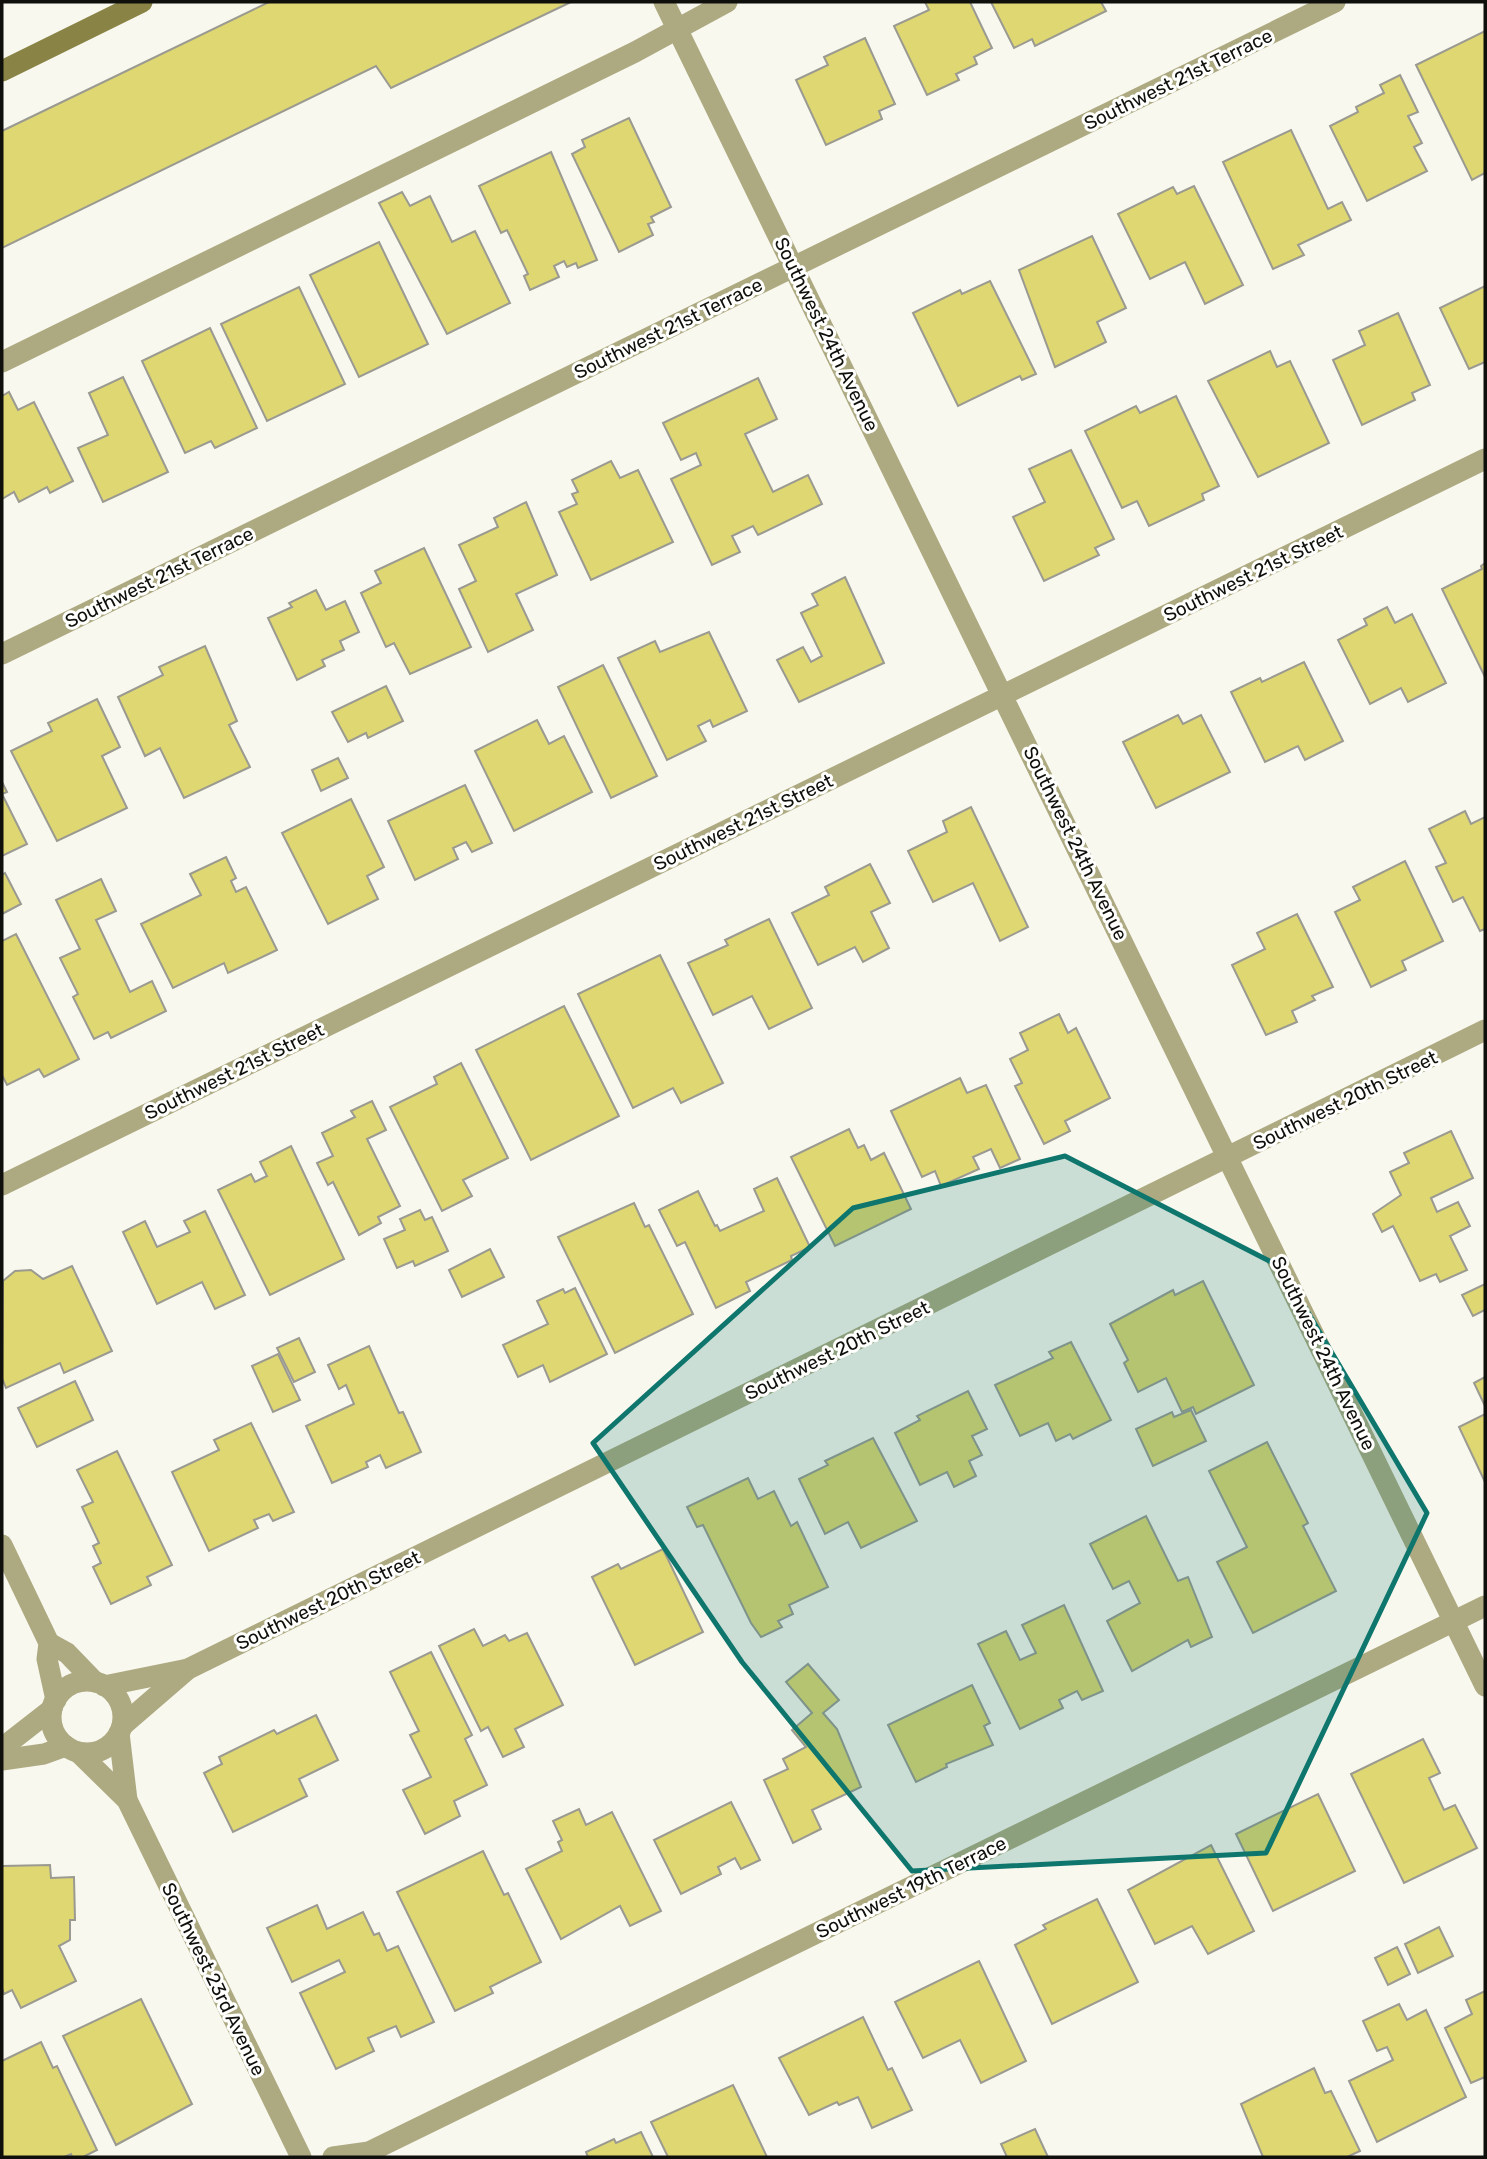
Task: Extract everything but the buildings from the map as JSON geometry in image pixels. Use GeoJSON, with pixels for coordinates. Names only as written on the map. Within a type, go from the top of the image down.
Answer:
{"type":"FeatureCollection","features":[{"type":"Feature","properties":{"kind":"main road"},"geometry":{"type":"LineString","coordinates":[[2,71],[142,2]]}},
{"type":"Feature","properties":{"kind":"street","name":"Southwest 24th Avenue"},"geometry":{"type":"LineString","coordinates":[[664,2],[1230,1157],[1485,1686]]}},
{"type":"Feature","properties":{"kind":"street"},"geometry":{"type":"LineString","coordinates":[[2,362],[678,30],[727,2]]}},
{"type":"Feature","properties":{"kind":"street","name":"Southwest 21st Terrace"},"geometry":{"type":"LineString","coordinates":[[2,654],[1335,2]]}},
{"type":"Feature","properties":{"kind":"street","name":"Southwest 21st Street"},"geometry":{"type":"LineString","coordinates":[[2,1185],[1485,459]]}},
{"type":"Feature","properties":{"kind":"street","name":"Southwest 20th Street"},"geometry":{"type":"LineString","coordinates":[[121,1729],[188,1669],[1485,1031]]}},
{"type":"Feature","properties":{"kind":"street"},"geometry":{"type":"LineString","coordinates":[[2,1545],[49,1643],[47,1659],[54,1704],[53,1730],[72,1749]]}},
{"type":"Feature","properties":{"kind":"street","name":"Southwest 19th Terrace"},"geometry":{"type":"LineString","coordinates":[[333,2157],[369,2152],[1485,1606]]}},
{"type":"Feature","properties":{"kind":"street"},"geometry":{"type":"LineString","coordinates":[[2,1760],[72,1749],[102,1750],[121,1729],[120,1702],[66,1653],[49,1643]]}},
{"type":"Feature","properties":{"kind":"street","name":"Southwest 20th Street"},"geometry":{"type":"LineString","coordinates":[[99,1684],[188,1669]]}},
{"type":"Feature","properties":{"kind":"street"},"geometry":{"type":"LineString","coordinates":[[2,1748],[72,1685],[99,1684]]}},
{"type":"Feature","properties":{"kind":"street","name":"Southwest 23rd Avenue"},"geometry":{"type":"LineString","coordinates":[[121,1729],[127,1800],[301,2157]]}},
{"type":"Feature","properties":{"kind":"street","name":"Southwest 23rd Avenue"},"geometry":{"type":"LineString","coordinates":[[72,1749],[127,1800]]}},
{"type":"Feature","properties":{"kind":"highlighted area"},"geometry":{"type":"Polygon","coordinates":[[[1065,1156],[1281,1267],[1427,1513],[1266,1853],[912,1871],[742,1662],[593,1443],[853,1208],[1065,1156]]]}}]}
